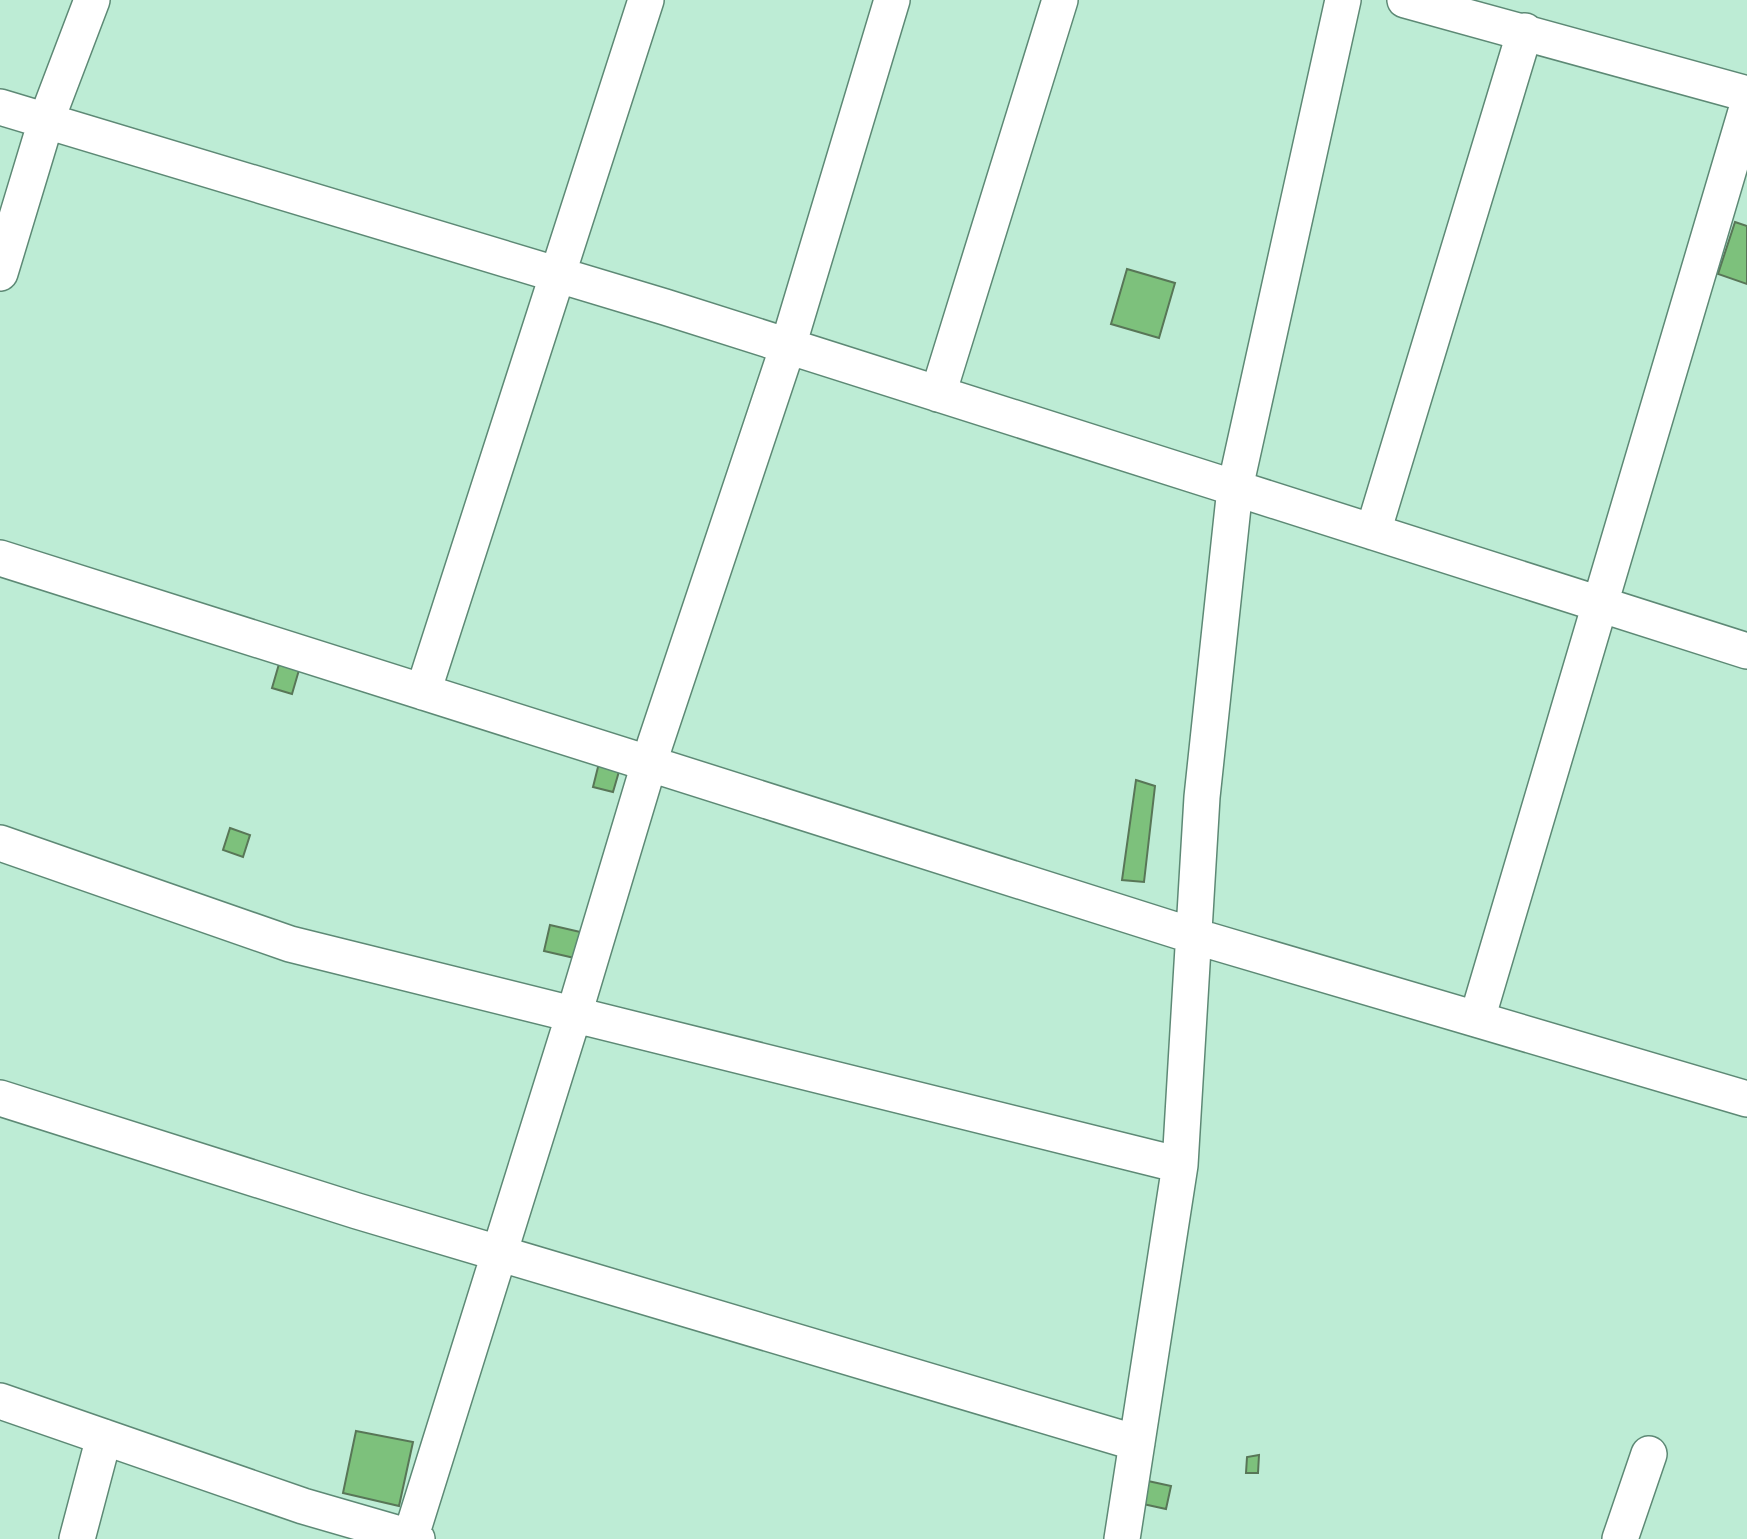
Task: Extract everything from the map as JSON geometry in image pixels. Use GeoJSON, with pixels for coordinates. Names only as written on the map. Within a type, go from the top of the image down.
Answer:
{"type":"FeatureCollection","features":[{"type":"Feature","properties":{"kind":"street"},"geometry":{"type":"LineString","coordinates":[[0,273],[46,121],[92,0]]}},
{"type":"Feature","properties":{"kind":"street"},"geometry":{"type":"LineString","coordinates":[[423,692],[646,0]]}},
{"type":"Feature","properties":{"kind":"street"},"geometry":{"type":"LineString","coordinates":[[0,1401],[303,1506],[413,1538],[649,764],[788,346],[892,0]]}},
{"type":"Feature","properties":{"kind":"street"},"geometry":{"type":"LineString","coordinates":[[938,394],[1060,0]]}},
{"type":"Feature","properties":{"kind":"street"},"geometry":{"type":"LineString","coordinates":[[1122,1539],[1180,1164],[1202,797],[1235,488],[1343,0]]}},
{"type":"Feature","properties":{"kind":"street"},"geometry":{"type":"LineString","coordinates":[[1405,0],[1747,94]]}},
{"type":"Feature","properties":{"kind":"street"},"geometry":{"type":"LineString","coordinates":[[1373,532],[1525,31]]}},
{"type":"Feature","properties":{"kind":"street"},"geometry":{"type":"LineString","coordinates":[[0,107],[788,346],[1747,651]]}},
{"type":"Feature","properties":{"kind":"street"},"geometry":{"type":"LineString","coordinates":[[1477,1019],[1747,108]]}},
{"type":"Feature","properties":{"kind":"street"},"geometry":{"type":"LineString","coordinates":[[0,558],[1194,936],[1747,1099]]}},
{"type":"Feature","properties":{"kind":"street"},"geometry":{"type":"LineString","coordinates":[[0,843],[290,944],[1180,1164]]}},
{"type":"Feature","properties":{"kind":"street"},"geometry":{"type":"LineString","coordinates":[[0,1098],[357,1211],[1137,1443]]}},
{"type":"Feature","properties":{"kind":"street"},"geometry":{"type":"LineString","coordinates":[[76,1539],[103,1437]]}},
{"type":"Feature","properties":{"kind":"street"},"geometry":{"type":"LineString","coordinates":[[1620,1539],[1649,1454]]}},
{"type":"Feature","properties":{"kind":"building"},"geometry":{"type":"Polygon","coordinates":[[[1735,222],[1747,226],[1747,284],[1718,274],[1735,222]]]}},
{"type":"Feature","properties":{"kind":"building"},"geometry":{"type":"Polygon","coordinates":[[[1127,269],[1175,283],[1159,338],[1111,324],[1127,269]]]}},
{"type":"Feature","properties":{"kind":"building"},"geometry":{"type":"Polygon","coordinates":[[[279,664],[299,670],[292,694],[272,688],[279,664]]]}},
{"type":"Feature","properties":{"kind":"building"},"geometry":{"type":"Polygon","coordinates":[[[599,763],[620,768],[613,792],[593,787],[599,763]]]}},
{"type":"Feature","properties":{"kind":"building"},"geometry":{"type":"Polygon","coordinates":[[[1136,780],[1155,786],[1144,882],[1122,880],[1136,780]]]}},
{"type":"Feature","properties":{"kind":"building"},"geometry":{"type":"Polygon","coordinates":[[[230,828],[250,835],[243,857],[223,850],[230,828]]]}},
{"type":"Feature","properties":{"kind":"building"},"geometry":{"type":"Polygon","coordinates":[[[550,925],[589,934],[583,960],[544,951],[550,925]]]}},
{"type":"Feature","properties":{"kind":"building"},"geometry":{"type":"Polygon","coordinates":[[[356,1431],[413,1442],[399,1506],[343,1493],[356,1431]]]}},
{"type":"Feature","properties":{"kind":"building"},"geometry":{"type":"Polygon","coordinates":[[[1259,1455],[1258,1473],[1246,1473],[1247,1457],[1259,1455]]]}},
{"type":"Feature","properties":{"kind":"building"},"geometry":{"type":"Polygon","coordinates":[[[1148,1481],[1171,1486],[1166,1509],[1143,1504],[1148,1481]]]}}]}
